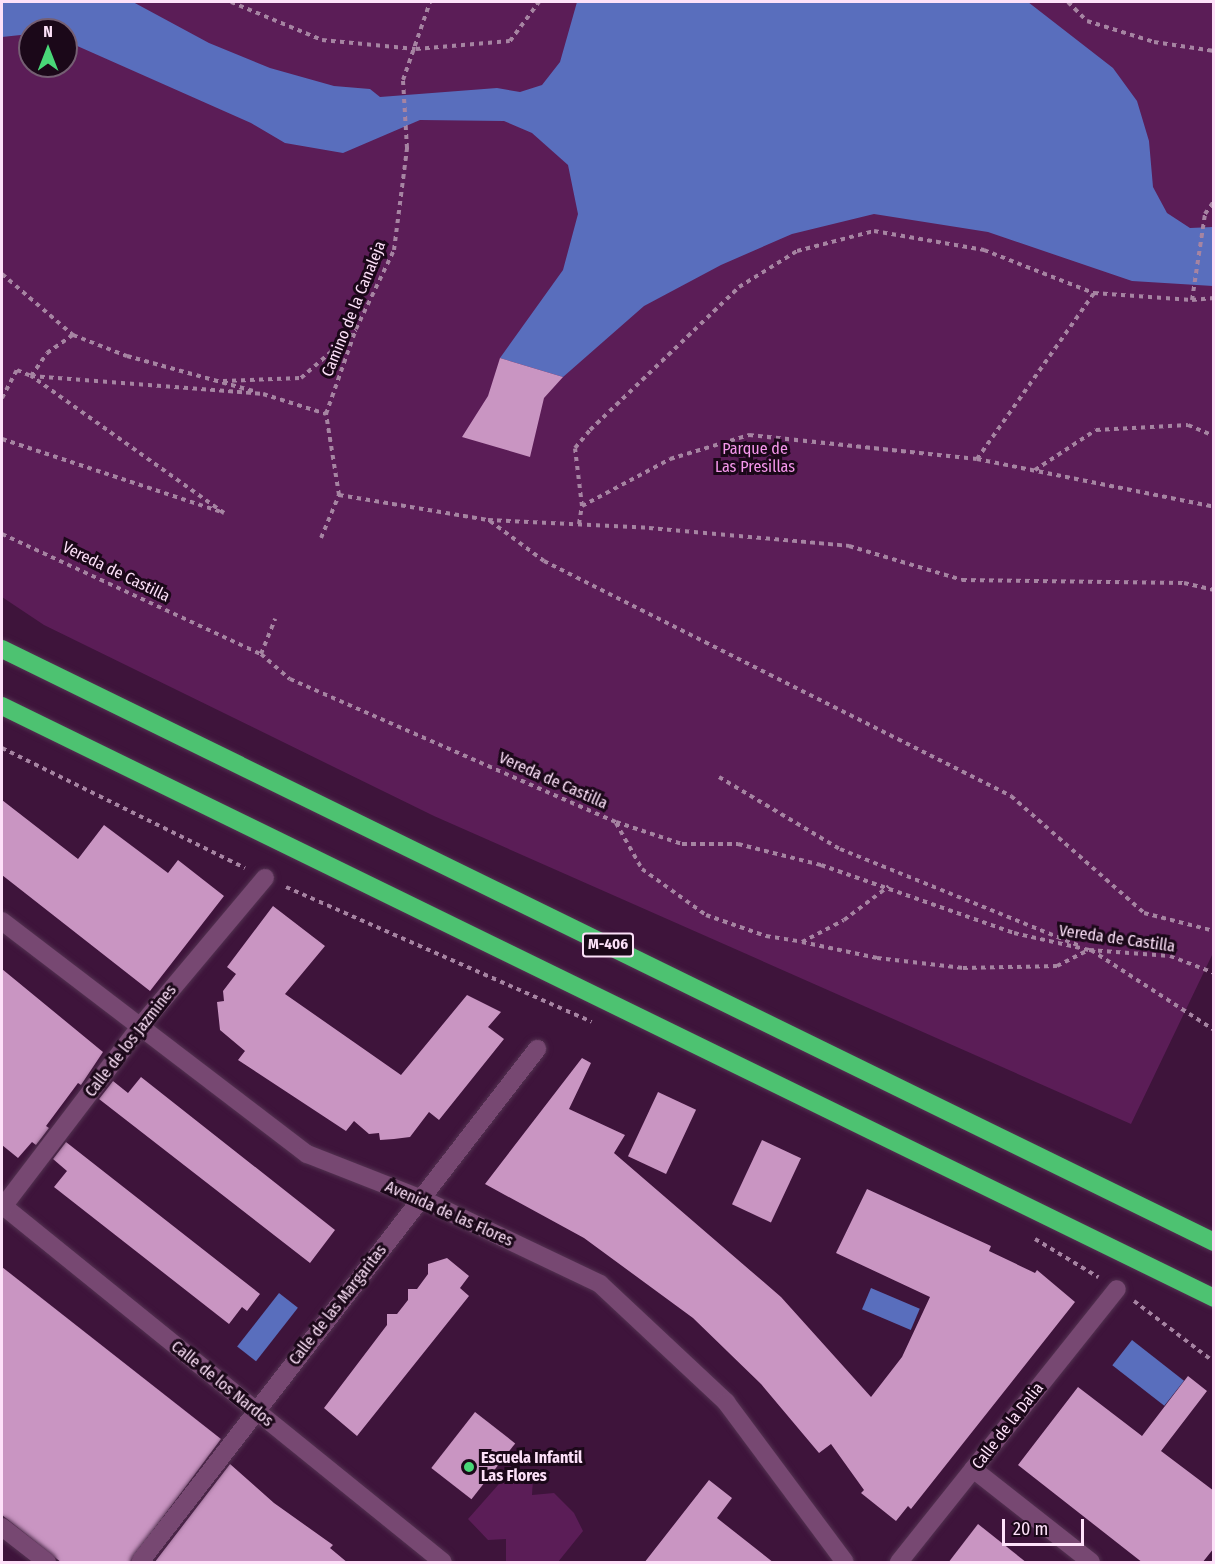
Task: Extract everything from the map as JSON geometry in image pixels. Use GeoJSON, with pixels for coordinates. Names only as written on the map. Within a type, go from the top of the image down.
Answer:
{"type":"FeatureCollection","features":[{"type":"Feature","properties":{"kind":"highway","name":"M-406"},"geometry":{"type":"LineString","coordinates":[[2,649],[1214,1242]]}},
{"type":"Feature","properties":{"kind":"highway"},"geometry":{"type":"LineString","coordinates":[[2,706],[1214,1298]]}},
{"type":"Feature","properties":{"kind":"street","name":"Calle de los Jazmines"},"geometry":{"type":"LineString","coordinates":[[2,1206],[139,1028],[268,879]]}},
{"type":"Feature","properties":{"kind":"street","name":"Avenida de las Flores"},"geometry":{"type":"LineString","coordinates":[[2,921],[306,1154],[422,1198],[600,1284],[726,1402],[845,1563]]}},
{"type":"Feature","properties":{"kind":"street","name":"Calle de las Margaritas"},"geometry":{"type":"LineString","coordinates":[[140,1563],[255,1411],[537,1049]]}},
{"type":"Feature","properties":{"kind":"street","name":"Calle de los Nardos"},"geometry":{"type":"LineString","coordinates":[[2,1206],[442,1563]]}},
{"type":"Feature","properties":{"kind":"street","name":"Calle de la Dalia"},"geometry":{"type":"LineString","coordinates":[[899,1563],[1117,1289]]}},
{"type":"Feature","properties":{"kind":"street"},"geometry":{"type":"LineString","coordinates":[[974,1469],[1092,1563]]}},
{"type":"Feature","properties":{"kind":"street"},"geometry":{"type":"LineString","coordinates":[[2,1527],[46,1563]]}},
{"type":"Feature","properties":{"kind":"path"},"geometry":{"type":"LineString","coordinates":[[231,2],[322,40],[416,49],[510,41],[539,2]]}},
{"type":"Feature","properties":{"kind":"path","name":"Camino de la Canaleja"},"geometry":{"type":"LineString","coordinates":[[326,414],[356,329],[394,250],[406,148],[403,80],[416,49],[430,2]]}},
{"type":"Feature","properties":{"kind":"path"},"geometry":{"type":"LineString","coordinates":[[1068,2],[1087,21],[1154,42],[1214,51]]}},
{"type":"Feature","properties":{"kind":"path"},"geometry":{"type":"LineString","coordinates":[[1192,300],[1205,214],[1214,201]]}},
{"type":"Feature","properties":{"kind":"path"},"geometry":{"type":"LineString","coordinates":[[579,524],[582,506],[576,448],[590,430],[740,286],[797,251],[874,231],[984,250],[1094,292],[1192,300],[1214,298]]}},
{"type":"Feature","properties":{"kind":"path"},"geometry":{"type":"LineString","coordinates":[[2,273],[72,336],[127,356],[264,394],[326,414],[339,495],[321,538]]}},
{"type":"Feature","properties":{"kind":"path"},"geometry":{"type":"LineString","coordinates":[[977,459],[1094,292]]}},
{"type":"Feature","properties":{"kind":"path"},"geometry":{"type":"LineString","coordinates":[[218,381],[301,378],[356,329]]}},
{"type":"Feature","properties":{"kind":"path"},"geometry":{"type":"LineString","coordinates":[[31,376],[47,353],[72,336]]}},
{"type":"Feature","properties":{"kind":"path"},"geometry":{"type":"LineString","coordinates":[[2,398],[17,370],[31,376],[224,513],[2,439]]}},
{"type":"Feature","properties":{"kind":"path"},"geometry":{"type":"LineString","coordinates":[[31,376],[264,394]]}},
{"type":"Feature","properties":{"kind":"path"},"geometry":{"type":"LineString","coordinates":[[1035,470],[1096,430],[1188,425],[1214,436]]}},
{"type":"Feature","properties":{"kind":"path"},"geometry":{"type":"LineString","coordinates":[[582,506],[670,459],[749,435],[977,459],[1214,507]]}},
{"type":"Feature","properties":{"kind":"path"},"geometry":{"type":"LineString","coordinates":[[339,495],[488,520],[579,524],[849,546],[962,580],[1184,583],[1214,590]]}},
{"type":"Feature","properties":{"kind":"path"},"geometry":{"type":"LineString","coordinates":[[488,520],[544,561],[1011,796],[1144,914],[1214,932]]}},
{"type":"Feature","properties":{"kind":"path","name":"Vereda de Castilla"},"geometry":{"type":"LineString","coordinates":[[2,534],[261,654],[290,679],[616,822],[682,844],[738,844],[889,886],[1014,933],[1089,950],[1170,956],[1214,973]]}},
{"type":"Feature","properties":{"kind":"path"},"geometry":{"type":"LineString","coordinates":[[261,654],[275,619]]}},
{"type":"Feature","properties":{"kind":"path"},"geometry":{"type":"LineString","coordinates":[[2,748],[268,879],[593,1023]]}},
{"type":"Feature","properties":{"kind":"path"},"geometry":{"type":"LineString","coordinates":[[719,777],[840,849],[1089,950],[1214,1030]]}},
{"type":"Feature","properties":{"kind":"path","name":"Vereda de Castilla"},"geometry":{"type":"LineString","coordinates":[[616,822],[642,869],[706,915],[766,936],[877,958],[963,968],[1057,966],[1089,950]]}},
{"type":"Feature","properties":{"kind":"path"},"geometry":{"type":"LineString","coordinates":[[802,942],[844,920],[889,886]]}},
{"type":"Feature","properties":{"kind":"path"},"geometry":{"type":"LineString","coordinates":[[1031,1237],[1117,1289],[1214,1362]]}},
{"type":"Feature","properties":{"kind":"green space","name":"Parque de Las Presillas"},"geometry":{"type":"Polygon","coordinates":[[[2,2],[1213,2],[1213,953],[1131,1124],[434,816],[44,625],[2,597],[2,2]]]}},
{"type":"Feature","properties":{"kind":"green space"},"geometry":{"type":"Polygon","coordinates":[[[514,1467],[533,1479],[532,1495],[554,1493],[574,1513],[583,1531],[558,1562],[506,1562],[506,1539],[488,1540],[468,1519],[514,1467]]]}},
{"type":"Feature","properties":{"kind":"water"},"geometry":{"type":"Polygon","coordinates":[[[2,2],[133,2],[209,43],[270,68],[334,86],[370,89],[380,97],[497,88],[520,92],[542,85],[560,62],[577,2],[1028,2],[1113,68],[1137,101],[1149,141],[1153,187],[1167,213],[1190,228],[1213,227],[1213,286],[1132,281],[988,232],[874,214],[792,234],[721,265],[644,306],[563,377],[500,358],[563,270],[578,214],[568,165],[532,133],[504,121],[420,120],[343,153],[285,143],[251,123],[78,46],[78,18],[18,18],[18,35],[2,37],[2,2]]]}},
{"type":"Feature","properties":{"kind":"water"},"geometry":{"type":"Polygon","coordinates":[[[871,1288],[920,1309],[911,1330],[862,1309],[871,1288]]]}},
{"type":"Feature","properties":{"kind":"water"},"geometry":{"type":"Polygon","coordinates":[[[279,1293],[298,1308],[256,1361],[237,1347],[279,1293]]]}},
{"type":"Feature","properties":{"kind":"water"},"geometry":{"type":"Polygon","coordinates":[[[1132,1340],[1184,1381],[1164,1406],[1112,1365],[1132,1340]]]}},
{"type":"Feature","properties":{"kind":"building"},"geometry":{"type":"Polygon","coordinates":[[[500,358],[563,377],[544,398],[530,457],[462,437],[488,396],[500,358]]]}},
{"type":"Feature","properties":{"kind":"building"},"geometry":{"type":"Polygon","coordinates":[[[2,800],[78,859],[104,825],[168,873],[178,860],[224,896],[150,991],[2,875],[2,800]]]}},
{"type":"Feature","properties":{"kind":"building"},"geometry":{"type":"Polygon","coordinates":[[[273,906],[325,946],[285,994],[401,1075],[467,995],[501,1012],[488,1027],[504,1039],[439,1120],[429,1112],[410,1137],[394,1139],[380,1140],[379,1133],[369,1134],[354,1121],[346,1131],[238,1060],[245,1051],[220,1030],[217,1002],[224,1001],[223,991],[236,974],[227,967],[273,906]]]}},
{"type":"Feature","properties":{"kind":"building"},"geometry":{"type":"Polygon","coordinates":[[[2,969],[103,1052],[81,1085],[78,1083],[46,1126],[49,1128],[36,1145],[32,1142],[18,1158],[2,1145],[2,969]]]}},
{"type":"Feature","properties":{"kind":"building"},"geometry":{"type":"Polygon","coordinates":[[[582,1058],[591,1063],[569,1109],[625,1135],[614,1153],[781,1297],[871,1397],[902,1357],[930,1297],[836,1253],[867,1189],[991,1246],[989,1251],[1035,1273],[1037,1270],[1075,1302],[911,1509],[908,1506],[896,1521],[861,1493],[864,1490],[831,1444],[819,1453],[761,1384],[693,1318],[584,1238],[485,1184],[582,1058]]]}},
{"type":"Feature","properties":{"kind":"building"},"geometry":{"type":"Polygon","coordinates":[[[141,1077],[335,1230],[310,1263],[99,1099],[113,1081],[128,1093],[141,1077]]]}},
{"type":"Feature","properties":{"kind":"building"},"geometry":{"type":"Polygon","coordinates":[[[658,1092],[696,1110],[666,1174],[628,1156],[658,1092]]]}},
{"type":"Feature","properties":{"kind":"building"},"geometry":{"type":"Polygon","coordinates":[[[762,1140],[801,1158],[771,1223],[732,1204],[762,1140]]]}},
{"type":"Feature","properties":{"kind":"building"},"geometry":{"type":"Polygon","coordinates":[[[66,1142],[260,1294],[247,1311],[242,1307],[229,1324],[54,1187],[67,1171],[53,1159],[66,1142]]]}},
{"type":"Feature","properties":{"kind":"building"},"geometry":{"type":"Polygon","coordinates":[[[447,1258],[469,1276],[460,1288],[469,1296],[357,1436],[324,1408],[387,1325],[387,1314],[397,1314],[408,1300],[408,1289],[417,1289],[428,1274],[428,1264],[447,1258]]]}},
{"type":"Feature","properties":{"kind":"building"},"geometry":{"type":"Polygon","coordinates":[[[2,1267],[221,1439],[129,1563],[62,1563],[2,1515],[2,1267]]]}},
{"type":"Feature","properties":{"kind":"building"},"geometry":{"type":"Polygon","coordinates":[[[1188,1376],[1207,1391],[1161,1451],[1214,1491],[1214,1548],[1202,1563],[1143,1563],[1018,1465],[1078,1387],[1142,1436],[1188,1376]]]}},
{"type":"Feature","properties":{"kind":"building"},"geometry":{"type":"Polygon","coordinates":[[[475,1412],[515,1443],[471,1499],[431,1468],[475,1412]]]}},
{"type":"Feature","properties":{"kind":"building"},"geometry":{"type":"Polygon","coordinates":[[[230,1464],[274,1503],[333,1545],[330,1548],[348,1563],[154,1563],[230,1464]]]}},
{"type":"Feature","properties":{"kind":"building"},"geometry":{"type":"Polygon","coordinates":[[[709,1480],[732,1498],[717,1518],[774,1563],[644,1563],[709,1480]]]}},
{"type":"Feature","properties":{"kind":"building"},"geometry":{"type":"Polygon","coordinates":[[[978,1524],[1027,1563],[948,1563],[978,1524]]]}},
{"type":"Feature","properties":{"kind":"place","name":"Escuela Infantil Las Flores"},"geometry":{"type":"Point","coordinates":[469,1467]}}]}
